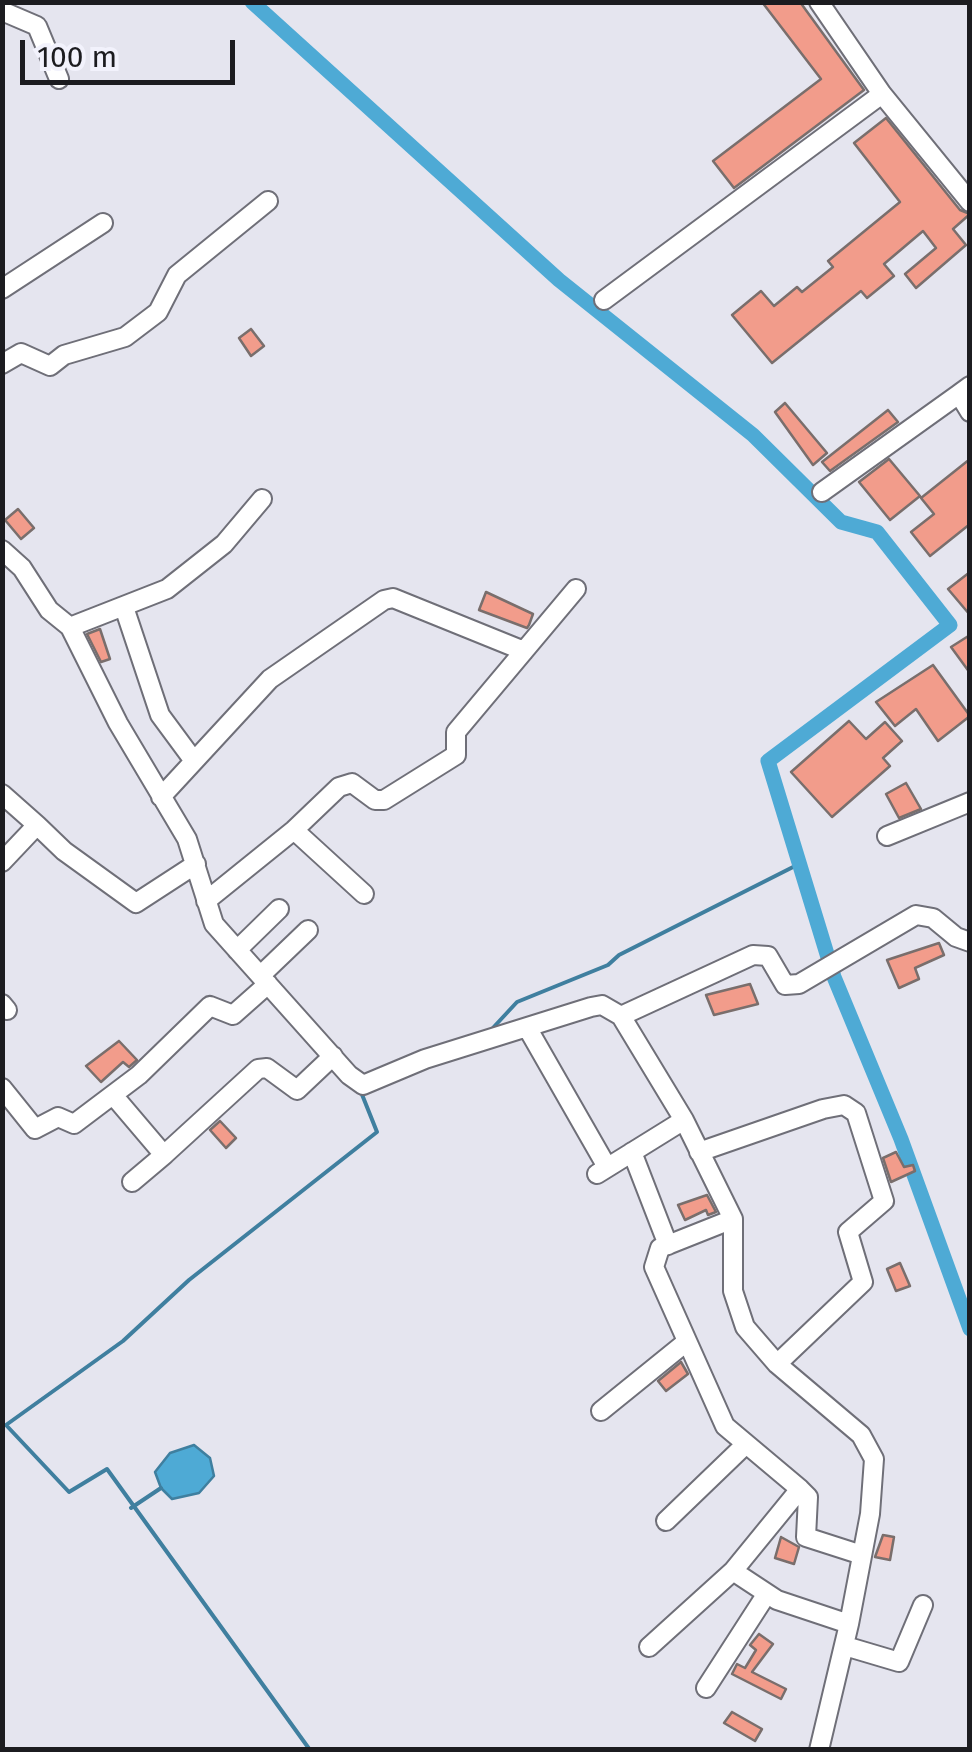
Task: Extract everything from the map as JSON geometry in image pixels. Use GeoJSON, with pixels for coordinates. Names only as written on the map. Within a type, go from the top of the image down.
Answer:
{"type":"FeatureCollection","features":[{"type":"Feature","properties":{"kind":"street"},"geometry":{"type":"LineString","coordinates":[[819,2],[882,94],[970,202]]}},
{"type":"Feature","properties":{"kind":"street"},"geometry":{"type":"LineString","coordinates":[[2,12],[36,26],[59,79]]}},
{"type":"Feature","properties":{"kind":"street"},"geometry":{"type":"LineString","coordinates":[[604,300],[882,94]]}},
{"type":"Feature","properties":{"kind":"street"},"geometry":{"type":"LineString","coordinates":[[2,364],[21,352],[50,366],[64,356],[125,337],[158,312],[177,275],[268,201]]}},
{"type":"Feature","properties":{"kind":"street"},"geometry":{"type":"LineString","coordinates":[[2,290],[103,223]]}},
{"type":"Feature","properties":{"kind":"street"},"geometry":{"type":"LineString","coordinates":[[822,492],[964,390],[970,412]]}},
{"type":"Feature","properties":{"kind":"street"},"geometry":{"type":"LineString","coordinates":[[70,627],[124,608],[187,574],[238,530],[262,499]]}},
{"type":"Feature","properties":{"kind":"street"},"geometry":{"type":"LineString","coordinates":[[2,550],[22,568],[49,610],[70,627],[160,797],[187,839],[214,924],[363,1084],[425,1059],[591,1006],[602,1005],[621,1016],[684,1120],[733,1219],[736,1305],[745,1326],[777,1364],[870,1447],[876,1472],[845,1646],[819,1750]]}},
{"type":"Feature","properties":{"kind":"street"},"geometry":{"type":"LineString","coordinates":[[206,900],[346,783],[384,800],[456,756],[456,732],[576,589]]}},
{"type":"Feature","properties":{"kind":"street"},"geometry":{"type":"LineString","coordinates":[[160,797],[285,666],[390,598],[524,650]]}},
{"type":"Feature","properties":{"kind":"street"},"geometry":{"type":"LineString","coordinates":[[124,608],[160,715],[194,761]]}},
{"type":"Feature","properties":{"kind":"street"},"geometry":{"type":"LineString","coordinates":[[2,794],[136,902],[196,864]]}},
{"type":"Feature","properties":{"kind":"street"},"geometry":{"type":"LineString","coordinates":[[887,836],[970,802]]}},
{"type":"Feature","properties":{"kind":"street"},"geometry":{"type":"LineString","coordinates":[[2,862],[37,825]]}},
{"type":"Feature","properties":{"kind":"street"},"geometry":{"type":"LineString","coordinates":[[294,830],[364,894]]}},
{"type":"Feature","properties":{"kind":"street"},"geometry":{"type":"LineString","coordinates":[[237,950],[280,909]]}},
{"type":"Feature","properties":{"kind":"street"},"geometry":{"type":"LineString","coordinates":[[621,1016],[753,955],[768,956],[785,985],[830,968],[916,916],[933,918],[956,938],[970,942]]}},
{"type":"Feature","properties":{"kind":"street"},"geometry":{"type":"LineString","coordinates":[[2,1088],[38,1130],[58,1117],[74,1124],[113,1095],[210,1006],[234,1016],[308,930]]}},
{"type":"Feature","properties":{"kind":"street"},"geometry":{"type":"LineString","coordinates":[[528,1029],[602,1171],[684,1120]]}},
{"type":"Feature","properties":{"kind":"street"},"geometry":{"type":"LineString","coordinates":[[132,1182],[258,1069],[267,1068],[297,1090],[333,1056]]}},
{"type":"Feature","properties":{"kind":"street"},"geometry":{"type":"LineString","coordinates":[[113,1095],[164,1155]]}},
{"type":"Feature","properties":{"kind":"street"},"geometry":{"type":"LineString","coordinates":[[698,1152],[822,1110],[844,1105],[856,1112],[884,1201],[848,1232],[863,1282],[777,1364]]}},
{"type":"Feature","properties":{"kind":"street"},"geometry":{"type":"LineString","coordinates":[[632,1152],[668,1245]]}},
{"type":"Feature","properties":{"kind":"street"},"geometry":{"type":"LineString","coordinates":[[733,1219],[656,1251],[654,1267],[685,1344],[710,1386],[725,1426],[808,1497],[806,1537],[862,1555]]}},
{"type":"Feature","properties":{"kind":"street"},"geometry":{"type":"LineString","coordinates":[[602,1411],[685,1344]]}},
{"type":"Feature","properties":{"kind":"street"},"geometry":{"type":"LineString","coordinates":[[666,1521],[746,1444]]}},
{"type":"Feature","properties":{"kind":"street"},"geometry":{"type":"LineString","coordinates":[[649,1647],[732,1571],[800,1489]]}},
{"type":"Feature","properties":{"kind":"street"},"geometry":{"type":"LineString","coordinates":[[732,1571],[766,1596],[849,1624]]}},
{"type":"Feature","properties":{"kind":"street"},"geometry":{"type":"LineString","coordinates":[[706,1688],[766,1596]]}},
{"type":"Feature","properties":{"kind":"street"},"geometry":{"type":"LineString","coordinates":[[845,1646],[899,1662],[923,1605]]}},
{"type":"Feature","properties":{"kind":"water"},"geometry":{"type":"Polygon","coordinates":[[[194,1445],[210,1458],[214,1476],[199,1493],[172,1499],[161,1488],[155,1472],[170,1453],[194,1445]]]}},
{"type":"Feature","properties":{"kind":"building"},"geometry":{"type":"Polygon","coordinates":[[[762,2],[800,2],[864,90],[734,188],[713,161],[821,79],[762,2]]]}},
{"type":"Feature","properties":{"kind":"building"},"geometry":{"type":"Polygon","coordinates":[[[886,118],[960,210],[970,214],[953,229],[966,245],[916,288],[905,274],[936,248],[923,231],[884,264],[894,276],[867,298],[861,291],[772,363],[732,315],[761,291],[774,306],[797,287],[802,292],[833,267],[828,261],[900,202],[854,143],[886,118]]]}},
{"type":"Feature","properties":{"kind":"building"},"geometry":{"type":"Polygon","coordinates":[[[251,329],[264,346],[251,356],[239,338],[251,329]]]}},
{"type":"Feature","properties":{"kind":"building"},"geometry":{"type":"Polygon","coordinates":[[[785,403],[827,453],[813,465],[775,412],[785,403]]]}},
{"type":"Feature","properties":{"kind":"building"},"geometry":{"type":"Polygon","coordinates":[[[888,410],[898,422],[830,471],[822,462],[888,410]]]}},
{"type":"Feature","properties":{"kind":"building"},"geometry":{"type":"Polygon","coordinates":[[[889,459],[920,496],[890,520],[859,482],[889,459]]]}},
{"type":"Feature","properties":{"kind":"building"},"geometry":{"type":"Polygon","coordinates":[[[970,459],[970,524],[930,556],[911,532],[934,514],[921,498],[970,459]]]}},
{"type":"Feature","properties":{"kind":"building"},"geometry":{"type":"Polygon","coordinates":[[[18,509],[34,528],[21,539],[5,520],[18,509]]]}},
{"type":"Feature","properties":{"kind":"building"},"geometry":{"type":"Polygon","coordinates":[[[970,572],[970,615],[948,589],[970,572]]]}},
{"type":"Feature","properties":{"kind":"building"},"geometry":{"type":"Polygon","coordinates":[[[486,592],[533,614],[527,628],[479,610],[486,592]]]}},
{"type":"Feature","properties":{"kind":"building"},"geometry":{"type":"Polygon","coordinates":[[[100,629],[110,659],[101,662],[87,634],[100,629]]]}},
{"type":"Feature","properties":{"kind":"building"},"geometry":{"type":"Polygon","coordinates":[[[970,635],[970,673],[951,647],[970,635]]]}},
{"type":"Feature","properties":{"kind":"building"},"geometry":{"type":"Polygon","coordinates":[[[933,665],[970,716],[938,741],[916,709],[895,726],[876,702],[933,665]]]}},
{"type":"Feature","properties":{"kind":"building"},"geometry":{"type":"Polygon","coordinates":[[[849,721],[866,739],[885,722],[902,741],[883,758],[890,766],[832,817],[791,772],[849,721]]]}},
{"type":"Feature","properties":{"kind":"building"},"geometry":{"type":"Polygon","coordinates":[[[906,783],[921,809],[899,818],[886,794],[906,783]]]}},
{"type":"Feature","properties":{"kind":"building"},"geometry":{"type":"Polygon","coordinates":[[[939,943],[944,955],[915,968],[919,979],[899,988],[887,960],[939,943]]]}},
{"type":"Feature","properties":{"kind":"building"},"geometry":{"type":"Polygon","coordinates":[[[750,984],[758,1004],[714,1015],[706,995],[750,984]]]}},
{"type":"Feature","properties":{"kind":"building"},"geometry":{"type":"Polygon","coordinates":[[[119,1041],[137,1060],[129,1067],[123,1062],[101,1082],[86,1066],[119,1041]]]}},
{"type":"Feature","properties":{"kind":"building"},"geometry":{"type":"Polygon","coordinates":[[[220,1121],[236,1138],[226,1148],[210,1130],[220,1121]]]}},
{"type":"Feature","properties":{"kind":"building"},"geometry":{"type":"Polygon","coordinates":[[[896,1152],[904,1167],[913,1165],[915,1171],[891,1182],[883,1158],[896,1152]]]}},
{"type":"Feature","properties":{"kind":"building"},"geometry":{"type":"Polygon","coordinates":[[[707,1195],[716,1212],[708,1215],[706,1210],[685,1220],[678,1205],[707,1195]]]}},
{"type":"Feature","properties":{"kind":"building"},"geometry":{"type":"Polygon","coordinates":[[[900,1263],[910,1286],[896,1291],[887,1269],[900,1263]]]}},
{"type":"Feature","properties":{"kind":"building"},"geometry":{"type":"Polygon","coordinates":[[[681,1362],[688,1374],[666,1391],[658,1381],[681,1362]]]}},
{"type":"Feature","properties":{"kind":"building"},"geometry":{"type":"Polygon","coordinates":[[[883,1535],[894,1537],[890,1560],[875,1557],[883,1535]]]}},
{"type":"Feature","properties":{"kind":"building"},"geometry":{"type":"Polygon","coordinates":[[[781,1537],[799,1547],[794,1564],[775,1558],[781,1537]]]}},
{"type":"Feature","properties":{"kind":"building"},"geometry":{"type":"Polygon","coordinates":[[[759,1634],[773,1644],[752,1672],[786,1689],[781,1699],[732,1674],[737,1664],[745,1668],[756,1650],[750,1645],[759,1634]]]}},
{"type":"Feature","properties":{"kind":"building"},"geometry":{"type":"Polygon","coordinates":[[[732,1712],[762,1729],[755,1741],[724,1723],[732,1712]]]}},
{"type":"Feature","properties":{"kind":"waterway"},"geometry":{"type":"LineString","coordinates":[[252,2],[559,280],[753,435],[841,522],[877,532],[950,625],[768,761],[834,977],[901,1139],[970,1329]]}},
{"type":"Feature","properties":{"kind":"waterway"},"geometry":{"type":"LineString","coordinates":[[491,1030],[517,1002],[608,965],[619,955],[799,864]]}},
{"type":"Feature","properties":{"kind":"waterway"},"geometry":{"type":"LineString","coordinates":[[310,1750],[107,1469],[69,1492],[6,1425],[123,1341],[189,1280],[377,1132],[361,1092]]}},
{"type":"Feature","properties":{"kind":"waterway"},"geometry":{"type":"LineString","coordinates":[[131,1508],[161,1488]]}}]}
